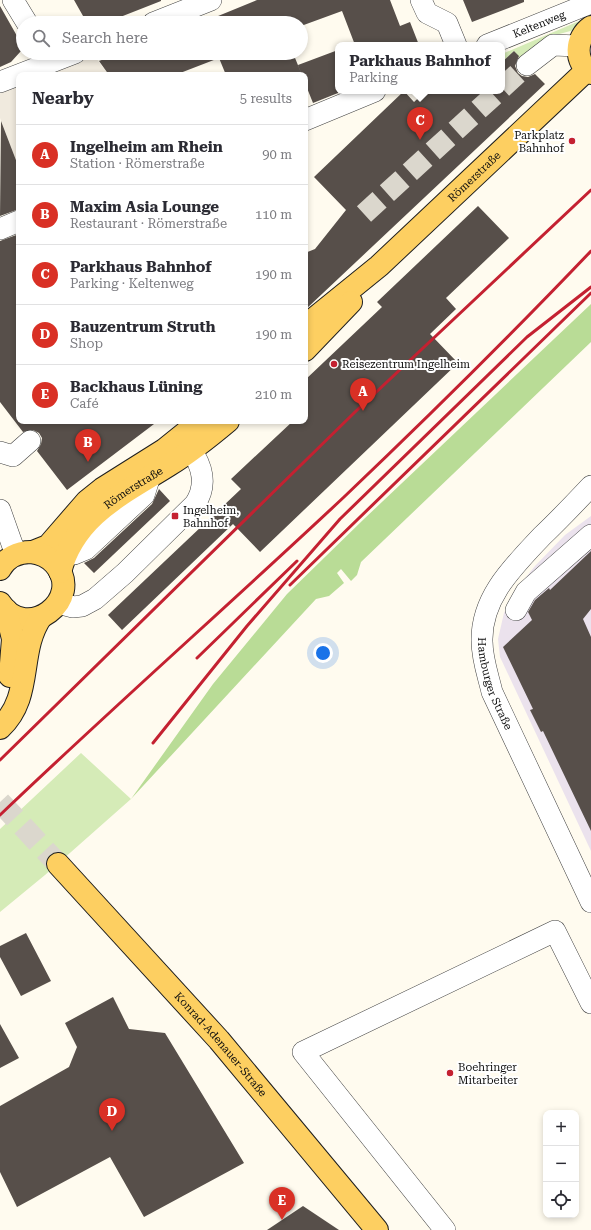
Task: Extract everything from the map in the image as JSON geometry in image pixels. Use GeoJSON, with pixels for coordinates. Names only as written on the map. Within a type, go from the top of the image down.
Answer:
{"type":"FeatureCollection","features":[{"type":"Feature","properties":{"kind":"main road"},"geometry":{"type":"LineString","coordinates":[[589,72],[578,55],[578,46],[581,37],[591,27]]}},
{"type":"Feature","properties":{"kind":"main road","name":"Römerstraße"},"geometry":{"type":"LineString","coordinates":[[308,324],[379,266],[589,72]]}},
{"type":"Feature","properties":{"kind":"main road","name":"Römerstraße"},"geometry":{"type":"LineString","coordinates":[[308,347],[362,291],[379,266]]}},
{"type":"Feature","properties":{"kind":"main road","name":"Römerstraße"},"geometry":{"type":"LineString","coordinates":[[10,562],[48,546],[87,501],[102,489],[164,450],[187,444],[198,424]]}},
{"type":"Feature","properties":{"kind":"main road","name":"Römerstraße"},"geometry":{"type":"LineString","coordinates":[[63,563],[74,538],[93,516],[150,476],[187,444],[223,424]]}},
{"type":"Feature","properties":{"kind":"main road"},"geometry":{"type":"LineString","coordinates":[[3,606],[14,616],[24,619],[41,617],[51,612],[58,603],[63,590],[63,563],[51,560],[42,555],[10,562]]}},
{"type":"Feature","properties":{"kind":"main road"},"geometry":{"type":"LineString","coordinates":[[0,722],[9,696],[13,649],[11,630],[3,606]]}},
{"type":"Feature","properties":{"kind":"main road"},"geometry":{"type":"LineString","coordinates":[[0,728],[10,716],[22,692],[29,642],[35,626],[41,617]]}},
{"type":"Feature","properties":{"kind":"main road","name":"Konrad-Adenauer-Straße"},"geometry":{"type":"LineString","coordinates":[[58,864],[220,1040],[377,1230]]}},
{"type":"Feature","properties":{"kind":"street"},"geometry":{"type":"LineString","coordinates":[[13,0],[23,16]]}},
{"type":"Feature","properties":{"kind":"street"},"geometry":{"type":"LineString","coordinates":[[170,16],[211,0]]}},
{"type":"Feature","properties":{"kind":"street"},"geometry":{"type":"LineString","coordinates":[[421,0],[427,13],[447,23],[455,42]]}},
{"type":"Feature","properties":{"kind":"street","name":"Keltenweg"},"geometry":{"type":"LineString","coordinates":[[495,42],[591,4]]}},
{"type":"Feature","properties":{"kind":"street"},"geometry":{"type":"LineString","coordinates":[[527,65],[553,45],[578,46]]}},
{"type":"Feature","properties":{"kind":"street"},"geometry":{"type":"LineString","coordinates":[[28,72],[50,64]]}},
{"type":"Feature","properties":{"kind":"street"},"geometry":{"type":"LineString","coordinates":[[0,82],[16,76]]}},
{"type":"Feature","properties":{"kind":"street"},"geometry":{"type":"LineString","coordinates":[[308,119],[368,94]]}},
{"type":"Feature","properties":{"kind":"street"},"geometry":{"type":"LineString","coordinates":[[0,229],[16,222]]}},
{"type":"Feature","properties":{"kind":"street"},"geometry":{"type":"LineString","coordinates":[[0,452],[13,456],[30,441]]}},
{"type":"Feature","properties":{"kind":"street"},"geometry":{"type":"LineString","coordinates":[[58,603],[73,607],[82,606],[96,599],[195,504],[202,494],[203,479],[199,462],[187,444]]}},
{"type":"Feature","properties":{"kind":"street","name":"Hamburger Straße"},"geometry":{"type":"LineString","coordinates":[[591,486],[506,575],[488,606],[483,624],[482,641],[485,667],[492,692],[591,902]]}},
{"type":"Feature","properties":{"kind":"street"},"geometry":{"type":"LineString","coordinates":[[0,510],[12,544],[10,562]]}},
{"type":"Feature","properties":{"kind":"street"},"geometry":{"type":"LineString","coordinates":[[516,610],[526,592],[591,535]]}},
{"type":"Feature","properties":{"kind":"street"},"geometry":{"type":"LineString","coordinates":[[445,1230],[303,1052],[555,931],[591,1003]]}},
{"type":"Feature","properties":{"kind":"shaded area"},"geometry":{"type":"Polygon","coordinates":[[[81,60],[98,60],[107,72],[50,72],[81,60]]]}},
{"type":"Feature","properties":{"kind":"shaded area"},"geometry":{"type":"Polygon","coordinates":[[[16,85],[16,160],[0,118],[0,91],[16,85]]]}},
{"type":"Feature","properties":{"kind":"shaded area"},"geometry":{"type":"Polygon","coordinates":[[[591,516],[591,851],[500,657],[498,639],[504,613],[515,591],[535,566],[565,535],[591,516]]]}},
{"type":"Feature","properties":{"kind":"green space"},"geometry":{"type":"Polygon","coordinates":[[[591,16],[574,30],[552,36],[521,59],[514,51],[505,59],[505,53],[591,16]]]}},
{"type":"Feature","properties":{"kind":"green space"},"geometry":{"type":"Polygon","coordinates":[[[591,304],[591,342],[361,562],[357,575],[351,581],[341,569],[337,573],[344,583],[329,596],[316,599],[131,799],[213,684],[287,594],[591,304]]]}},
{"type":"Feature","properties":{"kind":"green space"},"geometry":{"type":"Polygon","coordinates":[[[81,753],[131,799],[45,875],[0,912],[0,829],[81,753]]]}},
{"type":"Feature","properties":{"kind":"building"},"geometry":{"type":"Polygon","coordinates":[[[74,0],[161,0],[123,16],[83,16],[74,0]]]}},
{"type":"Feature","properties":{"kind":"building"},"geometry":{"type":"Polygon","coordinates":[[[257,0],[390,0],[400,26],[410,22],[418,42],[354,42],[342,11],[308,23],[308,16],[218,16],[257,0]]]}},
{"type":"Feature","properties":{"kind":"building"},"geometry":{"type":"Polygon","coordinates":[[[463,0],[524,0],[524,2],[472,22],[463,0]]]}},
{"type":"Feature","properties":{"kind":"building"},"geometry":{"type":"Polygon","coordinates":[[[0,6],[16,34],[16,56],[11,62],[0,67],[0,6]]]}},
{"type":"Feature","properties":{"kind":"building"},"geometry":{"type":"Polygon","coordinates":[[[335,51],[336,94],[313,103],[308,90],[308,72],[301,72],[298,65],[335,51]]]}},
{"type":"Feature","properties":{"kind":"building"},"geometry":{"type":"Polygon","coordinates":[[[514,51],[519,56],[515,66],[518,73],[522,76],[528,77],[535,74],[545,84],[308,307],[308,252],[315,249],[346,210],[314,177],[401,94],[407,94],[414,102],[423,94],[505,94],[505,59],[514,51]]]}},
{"type":"Feature","properties":{"kind":"building"},"geometry":{"type":"Polygon","coordinates":[[[214,60],[183,72],[107,72],[99,61],[214,60]]]}},
{"type":"Feature","properties":{"kind":"building"},"geometry":{"type":"Polygon","coordinates":[[[220,60],[296,60],[301,72],[225,72],[220,60]]]}},
{"type":"Feature","properties":{"kind":"building"},"geometry":{"type":"Polygon","coordinates":[[[1,121],[16,160],[16,210],[0,216],[1,121]]]}},
{"type":"Feature","properties":{"kind":"building"},"geometry":{"type":"Polygon","coordinates":[[[478,206],[509,238],[446,298],[456,309],[430,334],[458,363],[260,552],[233,524],[122,630],[108,615],[241,489],[231,479],[290,424],[308,424],[308,377],[382,307],[377,302],[478,206]]]}},
{"type":"Feature","properties":{"kind":"building"},"geometry":{"type":"Polygon","coordinates":[[[16,235],[16,423],[0,402],[0,241],[16,235]]]}},
{"type":"Feature","properties":{"kind":"building"},"geometry":{"type":"Polygon","coordinates":[[[17,424],[154,424],[67,490],[37,451],[41,444],[42,438],[39,433],[33,430],[23,432],[17,424]]]}},
{"type":"Feature","properties":{"kind":"building"},"geometry":{"type":"Polygon","coordinates":[[[159,489],[170,501],[94,573],[84,563],[94,558],[152,504],[159,489]]]}},
{"type":"Feature","properties":{"kind":"building"},"geometry":{"type":"Polygon","coordinates":[[[591,551],[591,609],[583,619],[591,637],[591,831],[543,731],[541,732],[530,710],[533,709],[503,647],[532,620],[528,612],[535,600],[549,588],[550,590],[591,551]]]}},
{"type":"Feature","properties":{"kind":"building"},"geometry":{"type":"Polygon","coordinates":[[[26,933],[51,981],[21,996],[0,957],[0,946],[26,933]]]}},
{"type":"Feature","properties":{"kind":"building"},"geometry":{"type":"Polygon","coordinates":[[[113,997],[129,1029],[165,1033],[244,1163],[144,1217],[110,1157],[17,1207],[0,1172],[0,1106],[69,1067],[77,1047],[65,1023],[113,997]]]}},
{"type":"Feature","properties":{"kind":"building"},"geometry":{"type":"Polygon","coordinates":[[[0,1024],[19,1058],[0,1068],[0,1024]]]}},
{"type":"Feature","properties":{"kind":"building"},"geometry":{"type":"Polygon","coordinates":[[[303,1206],[339,1230],[267,1230],[303,1206]]]}},
{"type":"Feature","properties":{"kind":"tunnel"},"geometry":{"type":"LineString","coordinates":[[505,85],[527,65]]}},
{"type":"Feature","properties":{"kind":"tunnel"},"geometry":{"type":"LineString","coordinates":[[364,214],[496,94]]}},
{"type":"Feature","properties":{"kind":"tunnel"},"geometry":{"type":"LineString","coordinates":[[0,802],[58,864]]}},
{"type":"Feature","properties":{"kind":"railway"},"geometry":{"type":"LineString","coordinates":[[0,760],[355,412],[591,190]]}},
{"type":"Feature","properties":{"kind":"railway"},"geometry":{"type":"LineString","coordinates":[[0,815],[407,437],[591,251]]}},
{"type":"Feature","properties":{"kind":"railway"},"geometry":{"type":"LineString","coordinates":[[153,743],[247,626],[340,519],[527,337],[591,287]]}},
{"type":"Feature","properties":{"kind":"railway"},"geometry":{"type":"LineString","coordinates":[[290,585],[591,293]]}},
{"type":"Feature","properties":{"kind":"railway"},"geometry":{"type":"LineString","coordinates":[[197,658],[297,561]]}},
{"type":"Feature","properties":{"kind":"place","name":"Parkhaus Bahnhof"},"geometry":{"type":"Point","coordinates":[420,140]}},
{"type":"Feature","properties":{"kind":"place","name":"Parkplatz Bahnhof"},"geometry":{"type":"Point","coordinates":[572,141]}},
{"type":"Feature","properties":{"kind":"place","name":"Reisezentrum Ingelheim"},"geometry":{"type":"Point","coordinates":[334,364]}},
{"type":"Feature","properties":{"kind":"place","name":"Ingelheim am Rhein"},"geometry":{"type":"Point","coordinates":[363,411]}},
{"type":"Feature","properties":{"kind":"place","name":"Maxim Asia Lounge"},"geometry":{"type":"Point","coordinates":[88,462]}},
{"type":"Feature","properties":{"kind":"place","name":"Ingelheim, Bahnhof"},"geometry":{"type":"Point","coordinates":[175,516]}},
{"type":"Feature","properties":{"kind":"place","name":"Boehringer Mitarbeiter"},"geometry":{"type":"Point","coordinates":[450,1073]}},
{"type":"Feature","properties":{"kind":"place","name":"Bauzentrum Struth"},"geometry":{"type":"Point","coordinates":[112,1131]}},
{"type":"Feature","properties":{"kind":"place","name":"Backhaus Lüning"},"geometry":{"type":"Point","coordinates":[282,1220]}}]}
